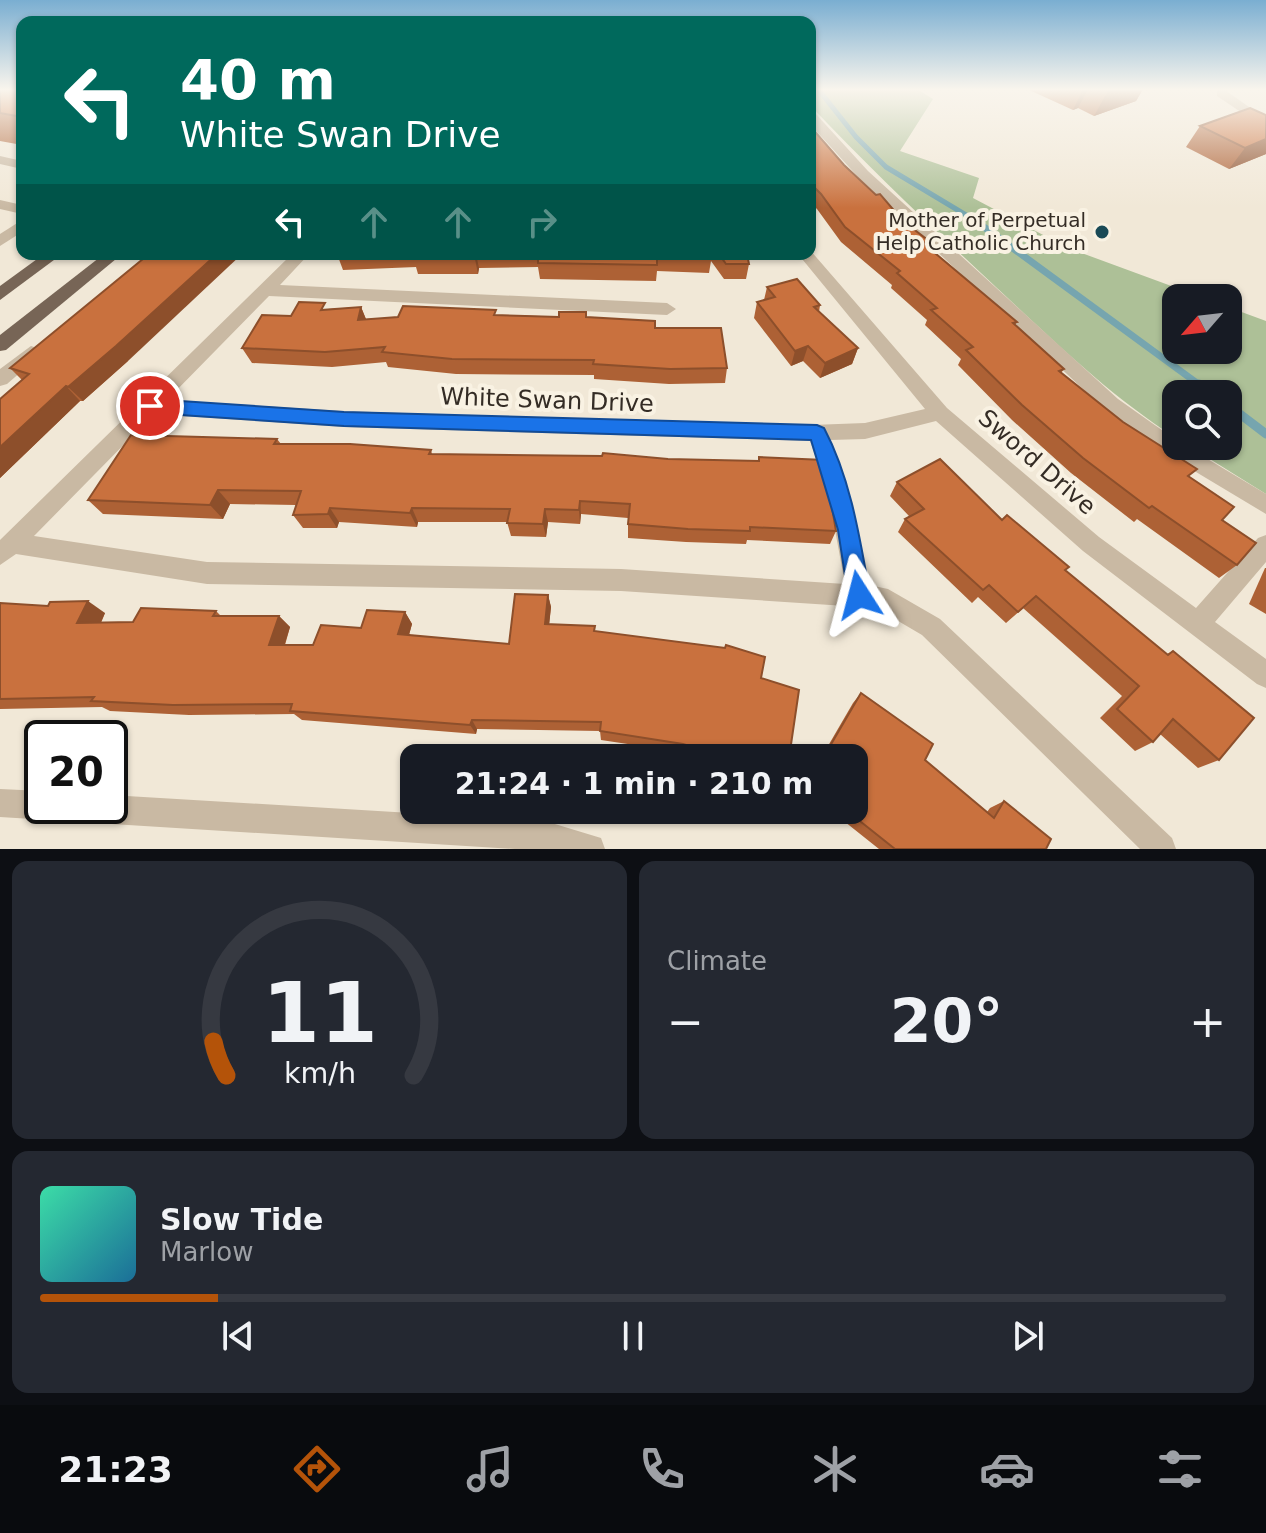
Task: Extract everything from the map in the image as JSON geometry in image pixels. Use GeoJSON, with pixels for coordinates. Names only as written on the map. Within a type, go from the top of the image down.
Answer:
{"type":"FeatureCollection","features":[{"type":"Feature","properties":{"kind":"main road"},"geometry":{"type":"LineString","coordinates":[[0,294],[46,260]]}},
{"type":"Feature","properties":{"kind":"main road"},"geometry":{"type":"LineString","coordinates":[[0,345],[106,260]]}},
{"type":"Feature","properties":{"kind":"street"},"geometry":{"type":"LineString","coordinates":[[822,129],[863,174],[1111,404],[1153,436],[1266,505]]}},
{"type":"Feature","properties":{"kind":"street"},"geometry":{"type":"LineString","coordinates":[[6,549],[295,260]]}},
{"type":"Feature","properties":{"kind":"street","name":"Sword Drive"},"geometry":{"type":"LineString","coordinates":[[811,260],[940,413],[1091,544],[1266,675]]}},
{"type":"Feature","properties":{"kind":"street"},"geometry":{"type":"LineString","coordinates":[[264,290],[667,309]]}},
{"type":"Feature","properties":{"kind":"street"},"geometry":{"type":"LineString","coordinates":[[0,379],[45,342]]}},
{"type":"Feature","properties":{"kind":"street","name":"White Swan Drive"},"geometry":{"type":"LineString","coordinates":[[150,406],[344,419],[817,433],[865,431],[940,413]]}},
{"type":"Feature","properties":{"kind":"street"},"geometry":{"type":"LineString","coordinates":[[817,433],[826,452],[848,530],[859,595]]}},
{"type":"Feature","properties":{"kind":"street"},"geometry":{"type":"LineString","coordinates":[[1198,624],[1266,545]]}},
{"type":"Feature","properties":{"kind":"street"},"geometry":{"type":"LineString","coordinates":[[6,549],[207,573],[621,580],[879,597],[931,627],[1161,849]]}},
{"type":"Feature","properties":{"kind":"street"},"geometry":{"type":"LineString","coordinates":[[0,803],[420,839],[545,836],[590,849]]}},
{"type":"Feature","properties":{"kind":"green space"},"geometry":{"type":"Polygon","coordinates":[[[833,129],[914,129],[900,151],[979,178],[973,198],[1068,248],[1166,284],[1162,284],[1162,364],[1242,364],[1242,312],[1266,321],[1266,494],[1211,460],[1242,460],[1242,380],[1162,380],[1162,429],[1062,348],[902,198],[833,129]]]}},
{"type":"Feature","properties":{"kind":"building"},"geometry":{"type":"Polygon","coordinates":[[[1205,129],[1266,129],[1266,139],[1245,148],[1205,129]]]}},
{"type":"Feature","properties":{"kind":"building"},"geometry":{"type":"Polygon","coordinates":[[[816,133],[844,165],[876,195],[880,194],[903,221],[929,241],[923,243],[1017,322],[1013,323],[1064,369],[1059,371],[1123,422],[1162,447],[1162,460],[1183,460],[1197,469],[1188,476],[1234,507],[1222,520],[1256,543],[1237,565],[1152,506],[1149,508],[1083,458],[1022,405],[966,350],[973,347],[931,310],[937,308],[897,273],[900,271],[845,227],[816,189],[816,133]]]}},
{"type":"Feature","properties":{"kind":"building"},"geometry":{"type":"Polygon","coordinates":[[[142,260],[210,260],[0,447],[0,399],[29,374],[10,368],[142,260]]]}},
{"type":"Feature","properties":{"kind":"building"},"geometry":{"type":"Polygon","coordinates":[[[538,260],[657,260],[657,265],[538,263],[538,260]]]}},
{"type":"Feature","properties":{"kind":"building"},"geometry":{"type":"Polygon","coordinates":[[[723,260],[748,260],[749,264],[726,264],[723,260]]]}},
{"type":"Feature","properties":{"kind":"building"},"geometry":{"type":"Polygon","coordinates":[[[797,279],[820,305],[814,307],[858,348],[825,363],[808,346],[795,351],[757,302],[775,297],[767,287],[797,279]]]}},
{"type":"Feature","properties":{"kind":"building"},"geometry":{"type":"Polygon","coordinates":[[[299,302],[325,303],[321,310],[361,307],[358,320],[398,317],[403,306],[496,310],[494,315],[559,317],[559,312],[586,312],[586,317],[655,321],[655,328],[721,328],[727,368],[670,369],[593,364],[594,360],[452,359],[382,352],[385,347],[325,352],[242,348],[262,315],[291,316],[299,302]]]}},
{"type":"Feature","properties":{"kind":"building"},"geometry":{"type":"Polygon","coordinates":[[[131,435],[277,439],[274,444],[350,444],[431,450],[429,454],[602,456],[603,453],[668,459],[759,461],[759,457],[824,460],[836,531],[750,527],[750,531],[688,529],[628,524],[630,504],[580,501],[579,510],[545,509],[543,524],[507,523],[510,509],[412,508],[410,513],[330,508],[328,514],[293,515],[301,491],[218,490],[210,505],[88,500],[131,435]]]}},
{"type":"Feature","properties":{"kind":"building"},"geometry":{"type":"Polygon","coordinates":[[[940,459],[1002,520],[1007,515],[1069,567],[1065,570],[1168,655],[1173,651],[1254,718],[1219,760],[1173,719],[1153,742],[1117,709],[1139,686],[1036,596],[1018,612],[989,585],[983,590],[905,519],[924,509],[897,482],[940,459]]]}},
{"type":"Feature","properties":{"kind":"building"},"geometry":{"type":"Polygon","coordinates":[[[515,594],[548,595],[545,624],[595,626],[594,631],[725,648],[726,645],[765,657],[761,678],[799,690],[791,744],[683,744],[600,731],[601,722],[472,720],[470,725],[290,711],[292,704],[173,705],[91,701],[94,697],[0,699],[0,603],[48,606],[50,602],[88,601],[77,623],[133,622],[141,608],[216,611],[213,616],[279,616],[269,645],[313,645],[321,625],[361,628],[367,610],[405,612],[398,634],[509,644],[515,594]]]}},
{"type":"Feature","properties":{"kind":"building"},"geometry":{"type":"Polygon","coordinates":[[[861,693],[933,744],[925,760],[994,818],[1004,801],[1051,839],[1046,849],[895,849],[864,824],[868,824],[868,744],[831,744],[861,693]]]}},
{"type":"Feature","properties":{"kind":"waterway"},"geometry":{"type":"LineString","coordinates":[[849,129],[886,167],[975,220]]}},
{"type":"Feature","properties":{"kind":"waterway"},"geometry":{"type":"LineString","coordinates":[[975,220],[1193,380]]}},
{"type":"Feature","properties":{"kind":"waterway"},"geometry":{"type":"LineString","coordinates":[[1242,416],[1266,434]]}},
{"type":"Feature","properties":{"kind":"place","name":"Mother of Perpetual Help Catholic Church"},"geometry":{"type":"Point","coordinates":[1102,232]}},
{"type":"Feature","properties":{"kind":"route"},"geometry":{"type":"LineString","coordinates":[[150,406],[344,419],[817,433],[826,452],[848,530],[859,595]]}}]}
